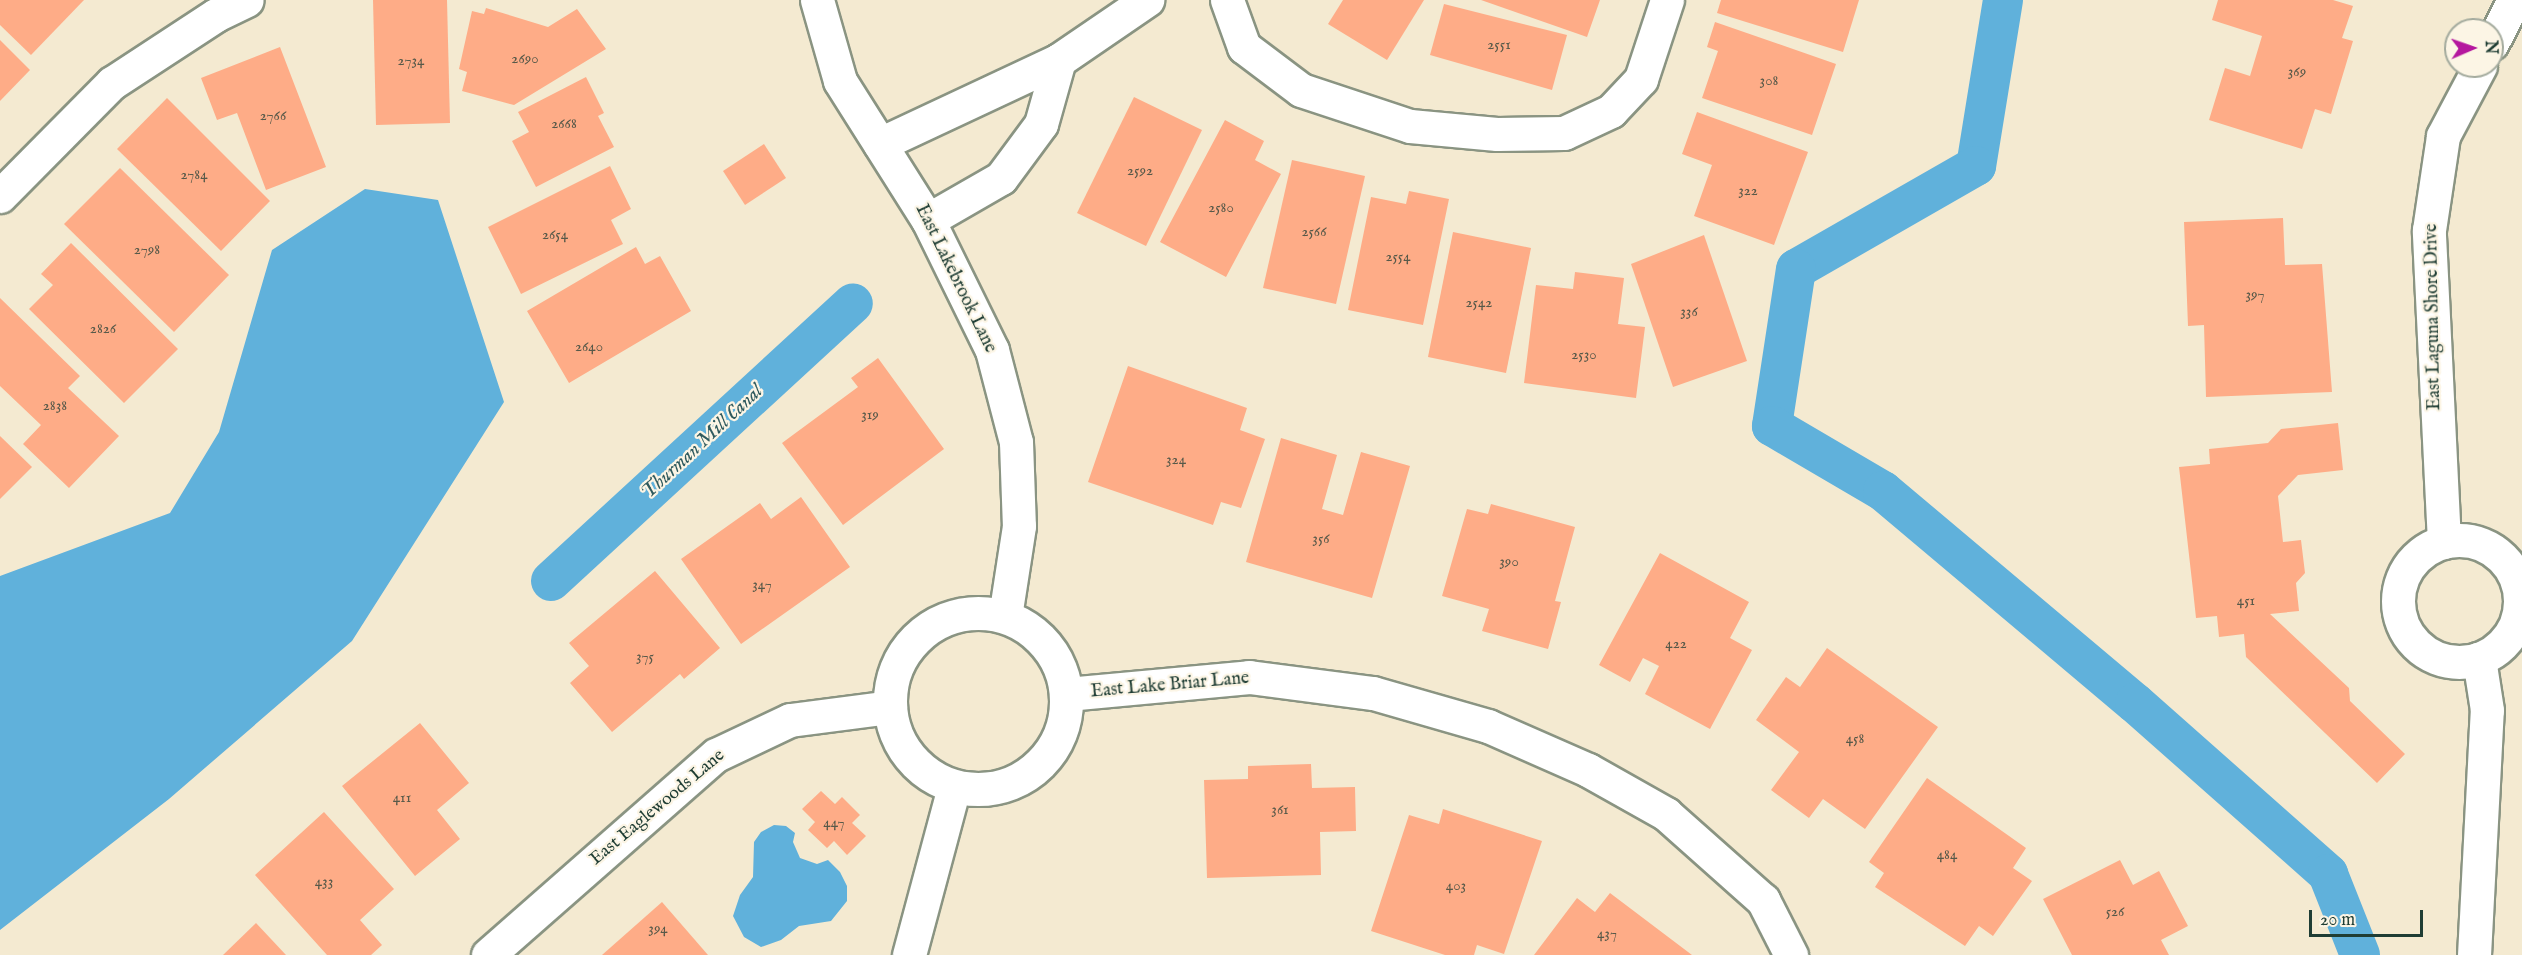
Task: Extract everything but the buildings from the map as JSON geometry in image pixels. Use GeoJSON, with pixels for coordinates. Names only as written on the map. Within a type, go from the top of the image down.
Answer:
{"type":"FeatureCollection","features":[{"type":"Feature","properties":{"kind":"street"},"geometry":{"type":"LineString","coordinates":[[0,196],[112,83],[216,15],[247,0]]}},
{"type":"Feature","properties":{"kind":"street","name":"East Lakebrook Lane"},"geometry":{"type":"LineString","coordinates":[[817,0],[840,81],[928,220],[992,350],[1016,442],[1019,526],[1005,616]]}},
{"type":"Feature","properties":{"kind":"street"},"geometry":{"type":"LineString","coordinates":[[880,144],[1059,60],[1147,0]]}},
{"type":"Feature","properties":{"kind":"street"},"geometry":{"type":"LineString","coordinates":[[1227,0],[1244,47],[1301,90],[1410,126],[1497,134],[1564,133],[1611,111],[1641,79],[1667,0]]}},
{"type":"Feature","properties":{"kind":"street"},"geometry":{"type":"LineString","coordinates":[[2504,20],[2514,0]]}},
{"type":"Feature","properties":{"kind":"street"},"geometry":{"type":"LineString","coordinates":[[928,220],[1001,178],[1041,124],[1059,60]]}},
{"type":"Feature","properties":{"kind":"street","name":"East Laguna Shore Drive"},"geometry":{"type":"LineString","coordinates":[[2444,542],[2429,230],[2443,136],[2474,78]]}},
{"type":"Feature","properties":{"kind":"street"},"geometry":{"type":"LineString","coordinates":[[2464,540],[2485,546],[2502,558],[2514,574],[2520,594],[2519,615],[2511,634],[2497,650],[2479,659],[2459,663],[2440,660],[2422,650],[2409,636],[2401,619],[2398,599],[2402,580],[2412,563],[2426,550],[2444,542],[2464,540]]}},
{"type":"Feature","properties":{"kind":"street"},"geometry":{"type":"LineString","coordinates":[[977,612],[1005,616],[1029,627],[1048,645],[1061,668],[1067,694],[1065,722],[1054,749],[1035,770],[1010,785],[982,790],[954,787],[929,775],[909,757],[895,733],[890,707],[892,678],[904,652],[923,631],[949,617],[977,612]]}},
{"type":"Feature","properties":{"kind":"street"},"geometry":{"type":"LineString","coordinates":[[2474,955],[2487,710],[2479,659]]}},
{"type":"Feature","properties":{"kind":"street","name":"East Lake Briar Lane"},"geometry":{"type":"LineString","coordinates":[[1067,694],[1249,677],[1373,693],[1488,726],[1588,770],[1666,814],[1763,900],[1791,955]]}},
{"type":"Feature","properties":{"kind":"street","name":"East Eaglewoods Lane"},"geometry":{"type":"LineString","coordinates":[[488,955],[716,755],[790,720],[890,707]]}},
{"type":"Feature","properties":{"kind":"street"},"geometry":{"type":"LineString","coordinates":[[909,955],[954,787]]}},
{"type":"Feature","properties":{"kind":"water"},"geometry":{"type":"Polygon","coordinates":[[[365,189],[438,200],[504,402],[352,641],[169,799],[0,930],[0,576],[170,513],[219,432],[272,250],[365,189]]]}},
{"type":"Feature","properties":{"kind":"water"},"geometry":{"type":"Polygon","coordinates":[[[774,825],[786,826],[795,833],[793,842],[800,858],[817,864],[828,860],[840,872],[847,886],[847,901],[831,921],[799,926],[781,940],[761,947],[744,937],[733,916],[740,895],[753,877],[754,842],[761,832],[774,825]]]}},
{"type":"Feature","properties":{"kind":"waterway"},"geometry":{"type":"LineString","coordinates":[[2003,0],[1976,166],[1796,269],[1772,426],[1883,491],[2135,703],[2328,874],[2360,955]]}},
{"type":"Feature","properties":{"kind":"waterway","name":"Thurman Mill Canal"},"geometry":{"type":"LineString","coordinates":[[551,581],[853,303]]}}]}
